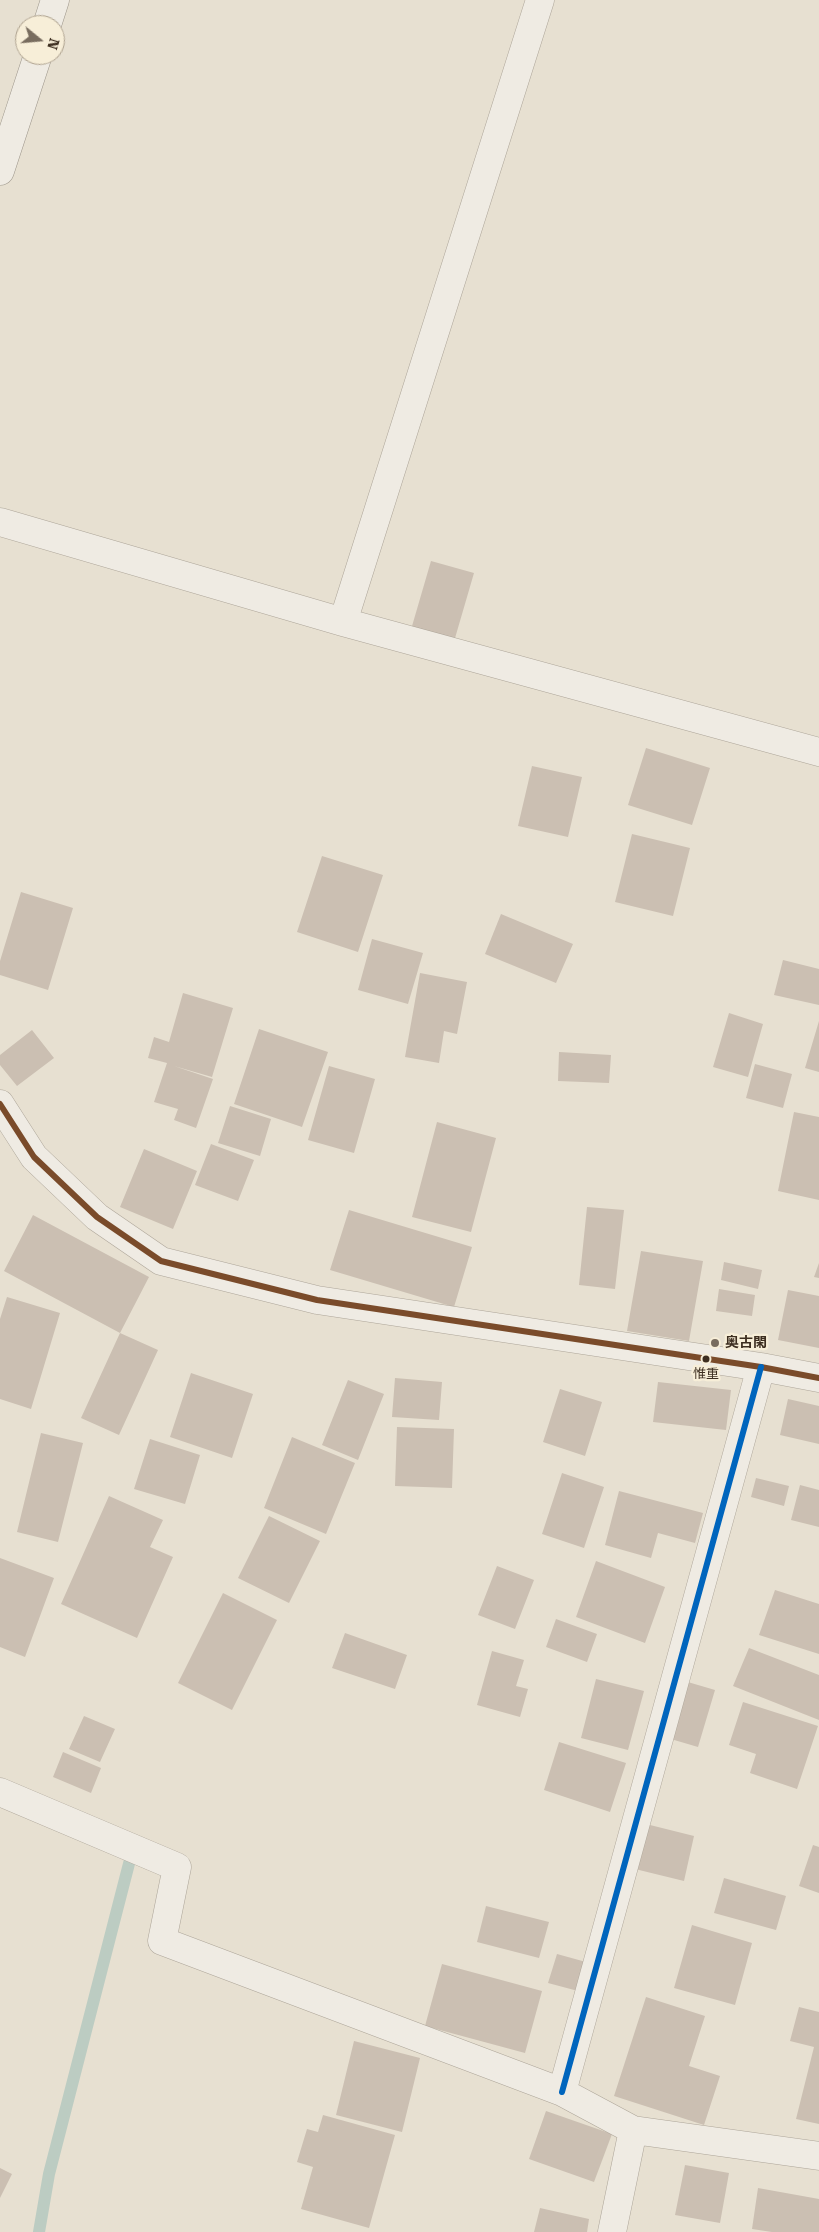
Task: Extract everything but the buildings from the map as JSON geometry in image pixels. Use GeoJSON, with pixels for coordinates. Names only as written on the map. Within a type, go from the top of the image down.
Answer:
{"type":"FeatureCollection","features":[{"type":"Feature","properties":{"kind":"street"},"geometry":{"type":"LineString","coordinates":[[50,15],[55,0]]}},
{"type":"Feature","properties":{"kind":"street"},"geometry":{"type":"LineString","coordinates":[[343,622],[540,0]]}},
{"type":"Feature","properties":{"kind":"street"},"geometry":{"type":"LineString","coordinates":[[0,171],[35,65]]}},
{"type":"Feature","properties":{"kind":"street"},"geometry":{"type":"LineString","coordinates":[[0,522],[343,622],[819,752]]}},
{"type":"Feature","properties":{"kind":"street"},"geometry":{"type":"LineString","coordinates":[[0,1104],[34,1157],[97,1217],[161,1261],[317,1300],[762,1367],[819,1378]]}},
{"type":"Feature","properties":{"kind":"street"},"geometry":{"type":"LineString","coordinates":[[562,2092],[762,1367]]}},
{"type":"Feature","properties":{"kind":"street"},"geometry":{"type":"LineString","coordinates":[[0,1792],[177,1867],[162,1941],[562,2092],[633,2130],[819,2156]]}},
{"type":"Feature","properties":{"kind":"street"},"geometry":{"type":"LineString","coordinates":[[612,2232],[633,2130]]}},
{"type":"Feature","properties":{"kind":"waterway"},"geometry":{"type":"LineString","coordinates":[[39,2232],[49,2174],[132,1852]]}},
{"type":"Feature","properties":{"kind":"transit line"},"geometry":{"type":"LineString","coordinates":[[0,1104],[34,1157],[97,1217],[161,1261],[317,1300],[761,1367],[819,1378]]}},
{"type":"Feature","properties":{"kind":"transit line"},"geometry":{"type":"LineString","coordinates":[[562,2092],[761,1367]]}},
{"type":"Feature","properties":{"kind":"place","name":"奥古閑"},"geometry":{"type":"Point","coordinates":[715,1343]}},
{"type":"Feature","properties":{"kind":"place","name":"惟重"},"geometry":{"type":"Point","coordinates":[706,1359]}}]}
